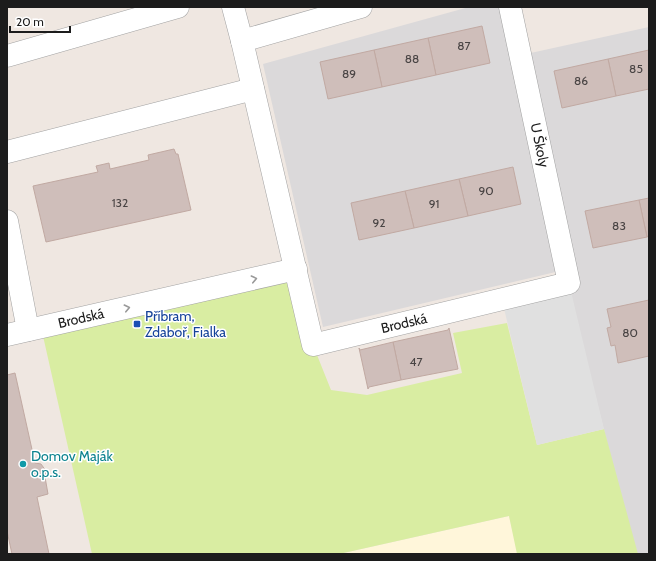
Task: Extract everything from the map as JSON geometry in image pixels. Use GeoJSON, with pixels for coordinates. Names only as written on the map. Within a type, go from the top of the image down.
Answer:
{"type":"FeatureCollection","features":[{"type":"Feature","properties":{"kind":"street"},"geometry":{"type":"LineString","coordinates":[[7,56],[178,7]]}},
{"type":"Feature","properties":{"kind":"street","name":"Brodská"},"geometry":{"type":"LineString","coordinates":[[233,7],[313,345],[569,283]]}},
{"type":"Feature","properties":{"kind":"street"},"geometry":{"type":"LineString","coordinates":[[242,41],[361,7]]}},
{"type":"Feature","properties":{"kind":"street","name":"U Školy"},"geometry":{"type":"LineString","coordinates":[[510,7],[569,283]]}},
{"type":"Feature","properties":{"kind":"street"},"geometry":{"type":"LineString","coordinates":[[7,152],[253,89]]}},
{"type":"Feature","properties":{"kind":"street"},"geometry":{"type":"LineString","coordinates":[[7,221],[13,285],[28,330]]}},
{"type":"Feature","properties":{"kind":"street","name":"Brodská"},"geometry":{"type":"LineString","coordinates":[[7,335],[296,270]]}},
{"type":"Feature","properties":{"kind":"shaded area"},"geometry":{"type":"Polygon","coordinates":[[[469,7],[506,7],[517,56],[649,27],[649,554],[635,554],[564,270],[323,327],[263,64],[469,7]]]}},
{"type":"Feature","properties":{"kind":"shaded area"},"geometry":{"type":"Polygon","coordinates":[[[569,283],[604,429],[537,445],[502,300],[569,283]]]}},
{"type":"Feature","properties":{"kind":"shaded area"},"geometry":{"type":"Polygon","coordinates":[[[509,516],[518,554],[339,554],[509,516]]]}},
{"type":"Feature","properties":{"kind":"green space"},"geometry":{"type":"Polygon","coordinates":[[[296,269],[313,345],[331,390],[367,395],[462,373],[453,333],[507,323],[537,445],[604,429],[638,554],[517,554],[509,516],[339,554],[92,554],[41,327],[296,269]]]}},
{"type":"Feature","properties":{"kind":"building"},"geometry":{"type":"Polygon","coordinates":[[[482,26],[490,63],[436,75],[428,38],[482,26]]]}},
{"type":"Feature","properties":{"kind":"building"},"geometry":{"type":"Polygon","coordinates":[[[428,38],[436,75],[382,87],[374,50],[428,38]]]}},
{"type":"Feature","properties":{"kind":"building"},"geometry":{"type":"Polygon","coordinates":[[[374,50],[382,87],[328,99],[320,62],[374,50]]]}},
{"type":"Feature","properties":{"kind":"building"},"geometry":{"type":"Polygon","coordinates":[[[649,50],[649,89],[616,96],[608,59],[649,50]]]}},
{"type":"Feature","properties":{"kind":"building"},"geometry":{"type":"Polygon","coordinates":[[[608,59],[616,96],[562,108],[554,71],[608,59]]]}},
{"type":"Feature","properties":{"kind":"building"},"geometry":{"type":"Polygon","coordinates":[[[174,149],[176,154],[178,154],[191,210],[46,242],[33,186],[98,172],[96,166],[109,163],[110,169],[149,160],[148,155],[174,149]]]}},
{"type":"Feature","properties":{"kind":"building"},"geometry":{"type":"Polygon","coordinates":[[[513,167],[521,204],[468,216],[459,179],[513,167]]]}},
{"type":"Feature","properties":{"kind":"building"},"geometry":{"type":"Polygon","coordinates":[[[459,179],[468,216],[414,228],[405,191],[459,179]]]}},
{"type":"Feature","properties":{"kind":"building"},"geometry":{"type":"Polygon","coordinates":[[[405,191],[414,228],[359,240],[351,203],[405,191]]]}},
{"type":"Feature","properties":{"kind":"building"},"geometry":{"type":"Polygon","coordinates":[[[649,198],[649,236],[647,237],[639,200],[649,198]]]}},
{"type":"Feature","properties":{"kind":"building"},"geometry":{"type":"Polygon","coordinates":[[[639,200],[647,237],[593,248],[585,211],[639,200]]]}},
{"type":"Feature","properties":{"kind":"building"},"geometry":{"type":"Polygon","coordinates":[[[649,300],[649,356],[618,363],[615,345],[611,346],[607,328],[611,327],[607,309],[649,300]]]}},
{"type":"Feature","properties":{"kind":"building"},"geometry":{"type":"Polygon","coordinates":[[[449,328],[458,369],[401,380],[393,342],[448,330],[449,328]]]}},
{"type":"Feature","properties":{"kind":"building"},"geometry":{"type":"Polygon","coordinates":[[[393,342],[401,380],[369,387],[368,389],[359,348],[360,350],[393,342]]]}},
{"type":"Feature","properties":{"kind":"building","name":"Domov Maják o.p.s."},"geometry":{"type":"Polygon","coordinates":[[[15,373],[35,463],[41,464],[46,471],[45,477],[48,494],[37,497],[49,554],[12,554],[7,531],[7,375],[15,373]]]}},
{"type":"Feature","properties":{"kind":"place","name":"Příbram, Zdaboř, Fialka"},"geometry":{"type":"Point","coordinates":[137,324]}},
{"type":"Feature","properties":{"kind":"place","name":"Domov Maják o.p.s."},"geometry":{"type":"Point","coordinates":[23,464]}}]}
